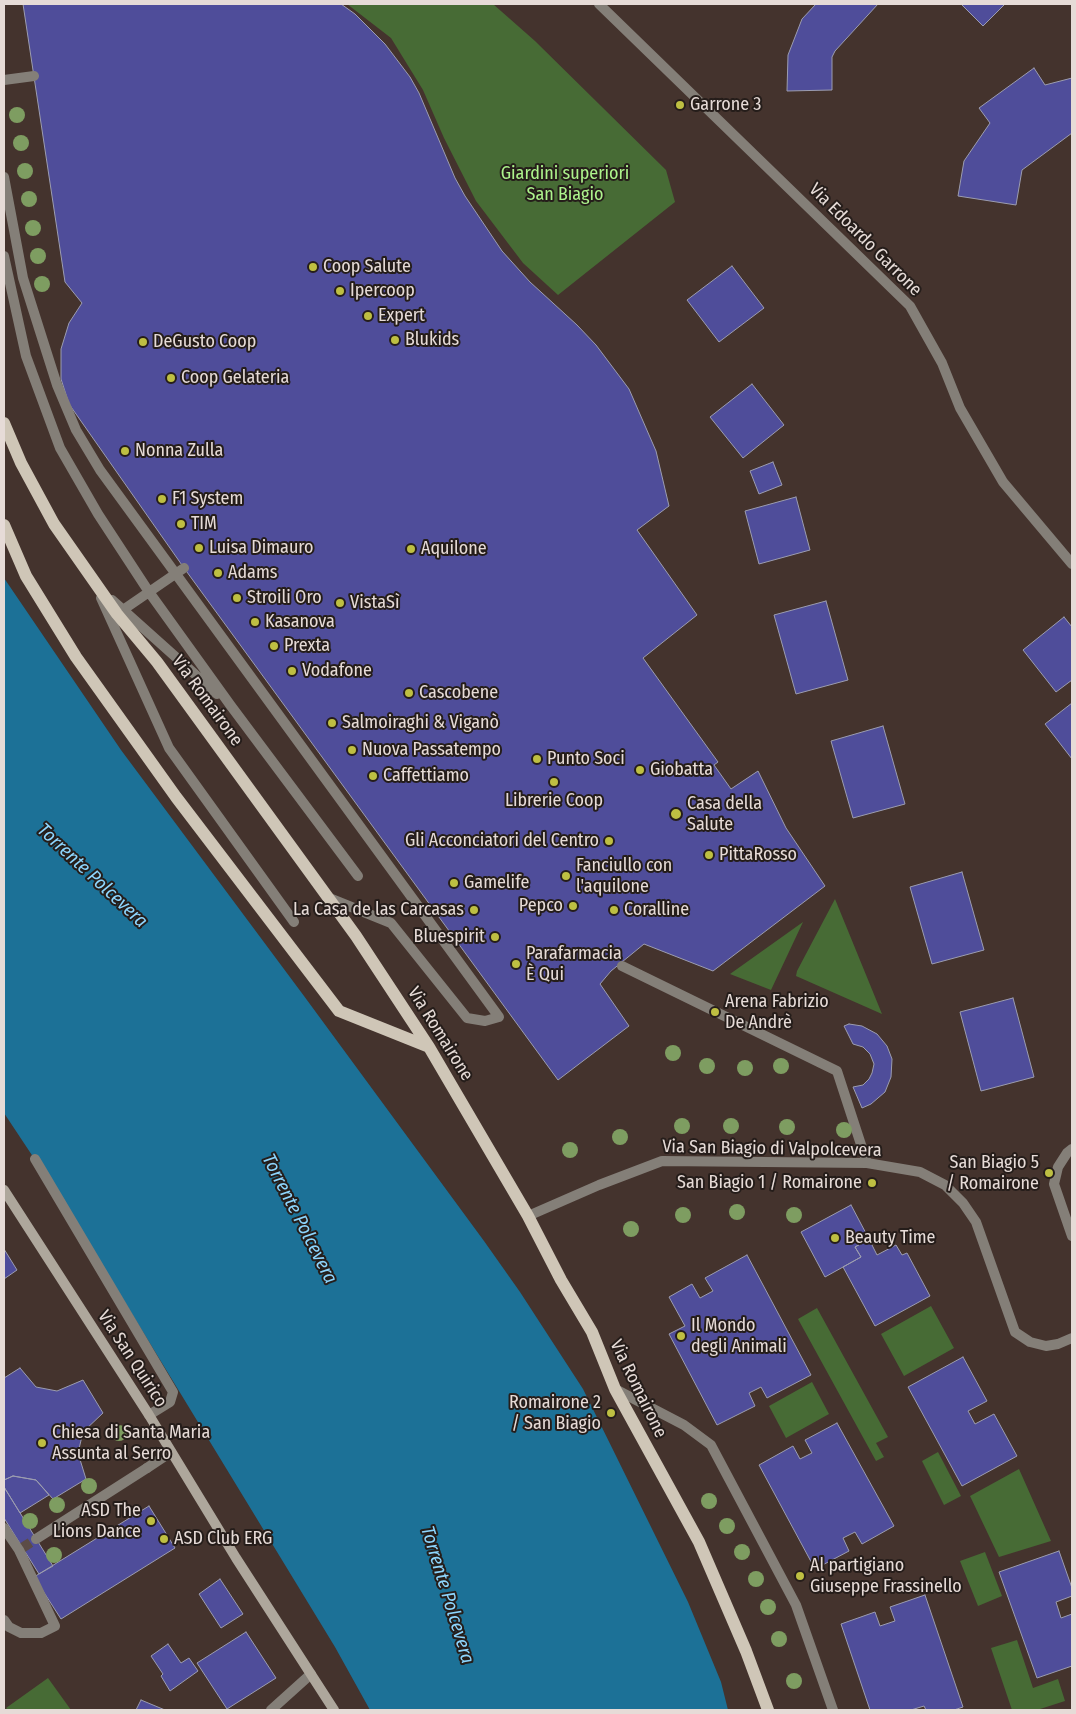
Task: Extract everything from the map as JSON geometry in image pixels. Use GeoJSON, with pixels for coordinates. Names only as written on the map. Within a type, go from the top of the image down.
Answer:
{"type":"FeatureCollection","features":[{"type":"Feature","properties":{"kind":"main road","name":"Via Romairone"},"geometry":{"type":"LineString","coordinates":[[4,423],[21,463],[54,524],[94,581],[120,612],[329,898],[429,1047],[528,1216],[561,1280],[592,1332],[615,1389],[699,1542],[746,1651],[768,1710]]}},
{"type":"Feature","properties":{"kind":"main road"},"geometry":{"type":"LineString","coordinates":[[4,525],[26,576],[76,657],[176,797],[339,1011],[429,1047]]}},
{"type":"Feature","properties":{"kind":"main road","name":"Via San Quirico"},"geometry":{"type":"LineString","coordinates":[[4,1190],[149,1415],[236,1558],[334,1710]]}},
{"type":"Feature","properties":{"kind":"street","name":"Via Edoardo Garrone"},"geometry":{"type":"LineString","coordinates":[[600,4],[910,306],[942,363],[960,408],[1003,482],[1072,564]]}},
{"type":"Feature","properties":{"kind":"street"},"geometry":{"type":"LineString","coordinates":[[4,80],[34,76]]}},
{"type":"Feature","properties":{"kind":"street"},"geometry":{"type":"LineString","coordinates":[[4,177],[23,278],[57,385],[76,430],[100,470],[180,571],[500,1017],[484,1021],[467,1018],[391,923],[329,898]]}},
{"type":"Feature","properties":{"kind":"street"},"geometry":{"type":"LineString","coordinates":[[4,256],[26,356],[60,448],[98,514],[149,592],[231,706],[358,876]]}},
{"type":"Feature","properties":{"kind":"street"},"geometry":{"type":"LineString","coordinates":[[180,571],[120,612],[231,706]]}},
{"type":"Feature","properties":{"kind":"street"},"geometry":{"type":"LineString","coordinates":[[94,581],[169,748],[294,922]]}},
{"type":"Feature","properties":{"kind":"street"},"geometry":{"type":"LineString","coordinates":[[622,966],[837,1071],[867,1163]]}},
{"type":"Feature","properties":{"kind":"street"},"geometry":{"type":"LineString","coordinates":[[1072,1149],[1058,1167],[1054,1184],[1072,1236]]}},
{"type":"Feature","properties":{"kind":"street"},"geometry":{"type":"LineString","coordinates":[[35,1159],[173,1392],[170,1402],[149,1415]]}},
{"type":"Feature","properties":{"kind":"street","name":"Via San Biagio di Valpolcevera"},"geometry":{"type":"LineString","coordinates":[[528,1216],[599,1185],[662,1161],[867,1163],[920,1172],[945,1185],[963,1203],[976,1222],[1015,1332],[1030,1342],[1046,1346],[1058,1344],[1072,1338]]}},
{"type":"Feature","properties":{"kind":"street"},"geometry":{"type":"LineString","coordinates":[[615,1389],[684,1425],[711,1445],[796,1605],[832,1710]]}},
{"type":"Feature","properties":{"kind":"street"},"geometry":{"type":"LineString","coordinates":[[36,1539],[171,1452]]}},
{"type":"Feature","properties":{"kind":"street"},"geometry":{"type":"LineString","coordinates":[[4,1528],[20,1549],[55,1626],[41,1633],[21,1633],[10,1627],[4,1620]]}},
{"type":"Feature","properties":{"kind":"street"},"geometry":{"type":"LineString","coordinates":[[271,1710],[311,1674]]}},
{"type":"Feature","properties":{"kind":"green space","name":"Giardini superiori San Biagio"},"geometry":{"type":"Polygon","coordinates":[[[347,4],[493,4],[535,41],[666,170],[675,202],[558,295],[523,263],[476,201],[444,138],[423,90],[391,38],[347,4]]]}},
{"type":"Feature","properties":{"kind":"green space"},"geometry":{"type":"Polygon","coordinates":[[[835,899],[882,1014],[796,976],[835,899]]]}},
{"type":"Feature","properties":{"kind":"green space"},"geometry":{"type":"Polygon","coordinates":[[[803,922],[771,990],[730,974],[803,922]]]}},
{"type":"Feature","properties":{"kind":"green space"},"geometry":{"type":"Polygon","coordinates":[[[931,1306],[954,1348],[904,1376],[881,1334],[931,1306]]]}},
{"type":"Feature","properties":{"kind":"green space"},"geometry":{"type":"Polygon","coordinates":[[[817,1308],[888,1437],[876,1443],[884,1457],[876,1461],[798,1319],[817,1308]]]}},
{"type":"Feature","properties":{"kind":"green space"},"geometry":{"type":"Polygon","coordinates":[[[812,1382],[829,1414],[786,1438],[769,1406],[812,1382]]]}},
{"type":"Feature","properties":{"kind":"green space"},"geometry":{"type":"Polygon","coordinates":[[[938,1452],[961,1496],[944,1505],[922,1461],[938,1452]]]}},
{"type":"Feature","properties":{"kind":"green space"},"geometry":{"type":"Polygon","coordinates":[[[1019,1469],[1051,1541],[999,1557],[970,1496],[1019,1469]]]}},
{"type":"Feature","properties":{"kind":"green space"},"geometry":{"type":"Polygon","coordinates":[[[985,1552],[1002,1596],[978,1606],[960,1561],[985,1552]]]}},
{"type":"Feature","properties":{"kind":"green space"},"geometry":{"type":"Polygon","coordinates":[[[1017,1640],[1033,1688],[1058,1679],[1065,1701],[1037,1710],[1012,1710],[991,1648],[1017,1640]]]}},
{"type":"Feature","properties":{"kind":"green space"},"geometry":{"type":"Polygon","coordinates":[[[48,1678],[71,1710],[8,1710],[6,1708],[48,1678]]]}},
{"type":"Feature","properties":{"kind":"water","name":"Torrente Polcevera"},"geometry":{"type":"Polygon","coordinates":[[[4,578],[121,750],[484,1241],[520,1292],[583,1389],[688,1602],[721,1682],[728,1710],[370,1710],[335,1647],[73,1217],[4,1113],[4,578]]]}},
{"type":"Feature","properties":{"kind":"building","name":"Aquilone"},"geometry":{"type":"Polygon","coordinates":[[[23,4],[341,4],[355,14],[385,44],[410,77],[419,93],[455,178],[502,251],[530,282],[596,345],[629,389],[656,451],[669,506],[637,530],[697,615],[643,658],[718,762],[714,765],[731,789],[758,771],[786,828],[825,886],[713,971],[644,944],[611,971],[600,984],[629,1026],[558,1080],[184,568],[69,404],[61,379],[61,349],[69,323],[82,303],[65,282],[23,4]]]}},
{"type":"Feature","properties":{"kind":"building"},"geometry":{"type":"Polygon","coordinates":[[[816,4],[878,4],[835,51],[832,57],[832,90],[787,91],[788,55],[802,19],[816,4]]]}},
{"type":"Feature","properties":{"kind":"building"},"geometry":{"type":"Polygon","coordinates":[[[961,4],[1005,4],[983,26],[961,4]]]}},
{"type":"Feature","properties":{"kind":"building"},"geometry":{"type":"Polygon","coordinates":[[[1034,68],[1045,85],[1072,78],[1072,133],[1022,170],[1016,205],[958,196],[964,161],[990,123],[979,108],[1034,68]]]}},
{"type":"Feature","properties":{"kind":"building"},"geometry":{"type":"Polygon","coordinates":[[[732,266],[764,308],[719,342],[687,300],[732,266]]]}},
{"type":"Feature","properties":{"kind":"building"},"geometry":{"type":"Polygon","coordinates":[[[752,384],[784,425],[743,458],[710,417],[752,384]]]}},
{"type":"Feature","properties":{"kind":"building"},"geometry":{"type":"Polygon","coordinates":[[[773,462],[782,485],[759,494],[750,471],[773,462]]]}},
{"type":"Feature","properties":{"kind":"building"},"geometry":{"type":"Polygon","coordinates":[[[796,497],[810,550],[759,564],[745,511],[796,497]]]}},
{"type":"Feature","properties":{"kind":"building"},"geometry":{"type":"Polygon","coordinates":[[[826,601],[848,680],[796,694],[774,615],[826,601]]]}},
{"type":"Feature","properties":{"kind":"building"},"geometry":{"type":"Polygon","coordinates":[[[1064,617],[1072,627],[1072,680],[1056,692],[1023,650],[1064,617]]]}},
{"type":"Feature","properties":{"kind":"building"},"geometry":{"type":"Polygon","coordinates":[[[1072,703],[1072,759],[1045,724],[1072,703]]]}},
{"type":"Feature","properties":{"kind":"building"},"geometry":{"type":"Polygon","coordinates":[[[883,726],[905,804],[853,818],[831,741],[883,726]]]}},
{"type":"Feature","properties":{"kind":"building"},"geometry":{"type":"Polygon","coordinates":[[[962,872],[984,950],[932,964],[910,887],[962,872]]]}},
{"type":"Feature","properties":{"kind":"building"},"geometry":{"type":"Polygon","coordinates":[[[1013,998],[1034,1077],[981,1091],[960,1012],[1013,998]]]}},
{"type":"Feature","properties":{"kind":"building"},"geometry":{"type":"Polygon","coordinates":[[[849,1024],[862,1026],[877,1034],[887,1046],[892,1059],[891,1077],[885,1092],[871,1104],[862,1108],[853,1087],[863,1085],[869,1079],[874,1064],[870,1054],[863,1047],[853,1044],[844,1026],[849,1024]]]}},
{"type":"Feature","properties":{"kind":"building"},"geometry":{"type":"Polygon","coordinates":[[[851,1205],[869,1239],[855,1247],[861,1257],[825,1277],[801,1232],[851,1205]]]}},
{"type":"Feature","properties":{"kind":"building"},"geometry":{"type":"Polygon","coordinates":[[[869,1239],[877,1255],[896,1245],[902,1255],[907,1253],[930,1296],[875,1326],[843,1267],[861,1257],[855,1247],[869,1239]]]}},
{"type":"Feature","properties":{"kind":"building"},"geometry":{"type":"Polygon","coordinates":[[[4,1249],[17,1270],[4,1279],[4,1249]]]}},
{"type":"Feature","properties":{"kind":"building"},"geometry":{"type":"Polygon","coordinates":[[[747,1255],[811,1375],[767,1398],[761,1387],[749,1393],[755,1406],[717,1425],[669,1334],[685,1326],[669,1297],[692,1284],[700,1298],[713,1291],[705,1278],[747,1255]]]}},
{"type":"Feature","properties":{"kind":"building"},"geometry":{"type":"Polygon","coordinates":[[[963,1357],[987,1401],[968,1411],[975,1424],[994,1414],[1017,1456],[962,1486],[908,1387],[963,1357]]]}},
{"type":"Feature","properties":{"kind":"building","name":"Chiesa di Santa Maria Assunta al Serro"},"geometry":{"type":"Polygon","coordinates":[[[20,1368],[36,1387],[57,1391],[83,1380],[103,1413],[83,1432],[78,1453],[86,1479],[53,1499],[36,1480],[13,1476],[4,1480],[4,1378],[20,1368]]]}},
{"type":"Feature","properties":{"kind":"building"},"geometry":{"type":"Polygon","coordinates":[[[837,1423],[894,1526],[862,1544],[855,1532],[843,1538],[849,1551],[815,1569],[759,1465],[793,1446],[800,1459],[812,1453],[805,1440],[837,1423]]]}},
{"type":"Feature","properties":{"kind":"building"},"geometry":{"type":"Polygon","coordinates":[[[13,1476],[36,1480],[49,1495],[20,1513],[4,1487],[4,1480],[13,1476]]]}},
{"type":"Feature","properties":{"kind":"building"},"geometry":{"type":"Polygon","coordinates":[[[4,1487],[53,1566],[39,1574],[4,1518],[4,1487]]]}},
{"type":"Feature","properties":{"kind":"building"},"geometry":{"type":"Polygon","coordinates":[[[149,1506],[175,1548],[61,1619],[34,1577],[149,1506]]]}},
{"type":"Feature","properties":{"kind":"building"},"geometry":{"type":"Polygon","coordinates":[[[1059,1551],[1072,1588],[1072,1596],[1056,1602],[1061,1618],[1072,1614],[1072,1666],[1037,1678],[999,1572],[1059,1551]]]}},
{"type":"Feature","properties":{"kind":"building"},"geometry":{"type":"Polygon","coordinates":[[[220,1579],[243,1614],[221,1628],[199,1594],[220,1579]]]}},
{"type":"Feature","properties":{"kind":"building"},"geometry":{"type":"Polygon","coordinates":[[[925,1595],[963,1707],[954,1710],[926,1710],[924,1706],[911,1710],[870,1710],[841,1624],[875,1612],[880,1626],[895,1621],[890,1607],[925,1595]]]}},
{"type":"Feature","properties":{"kind":"building"},"geometry":{"type":"Polygon","coordinates":[[[246,1632],[276,1678],[227,1709],[197,1663],[246,1632]]]}},
{"type":"Feature","properties":{"kind":"building"},"geometry":{"type":"Polygon","coordinates":[[[168,1644],[181,1663],[189,1658],[198,1671],[170,1691],[161,1676],[163,1674],[151,1656],[168,1644]]]}},
{"type":"Feature","properties":{"kind":"building"},"geometry":{"type":"Polygon","coordinates":[[[141,1700],[165,1710],[136,1710],[141,1700]]]}},
{"type":"Feature","properties":{"kind":"tunnel"},"geometry":{"type":"LineString","coordinates":[[22,1548],[36,1539]]}},
{"type":"Feature","properties":{"kind":"place","name":"Garrone 3"},"geometry":{"type":"Point","coordinates":[680,105]}},
{"type":"Feature","properties":{"kind":"place","name":"Coop Salute"},"geometry":{"type":"Point","coordinates":[313,267]}},
{"type":"Feature","properties":{"kind":"place","name":"Ipercoop"},"geometry":{"type":"Point","coordinates":[340,291]}},
{"type":"Feature","properties":{"kind":"place","name":"Expert"},"geometry":{"type":"Point","coordinates":[368,316]}},
{"type":"Feature","properties":{"kind":"place","name":"Blukids"},"geometry":{"type":"Point","coordinates":[395,340]}},
{"type":"Feature","properties":{"kind":"place","name":"DeGusto Coop"},"geometry":{"type":"Point","coordinates":[143,342]}},
{"type":"Feature","properties":{"kind":"place","name":"Coop Gelateria"},"geometry":{"type":"Point","coordinates":[171,378]}},
{"type":"Feature","properties":{"kind":"place","name":"Nonna Zulla"},"geometry":{"type":"Point","coordinates":[125,451]}},
{"type":"Feature","properties":{"kind":"place","name":"F1 System"},"geometry":{"type":"Point","coordinates":[162,499]}},
{"type":"Feature","properties":{"kind":"place","name":"TIM"},"geometry":{"type":"Point","coordinates":[181,524]}},
{"type":"Feature","properties":{"kind":"place","name":"Luisa Dimauro"},"geometry":{"type":"Point","coordinates":[199,548]}},
{"type":"Feature","properties":{"kind":"place","name":"Aquilone"},"geometry":{"type":"Point","coordinates":[411,549]}},
{"type":"Feature","properties":{"kind":"place","name":"Adams"},"geometry":{"type":"Point","coordinates":[218,573]}},
{"type":"Feature","properties":{"kind":"place","name":"Stroili Oro"},"geometry":{"type":"Point","coordinates":[237,598]}},
{"type":"Feature","properties":{"kind":"place","name":"VistaSì"},"geometry":{"type":"Point","coordinates":[340,603]}},
{"type":"Feature","properties":{"kind":"place","name":"Kasanova"},"geometry":{"type":"Point","coordinates":[255,622]}},
{"type":"Feature","properties":{"kind":"place","name":"Prexta"},"geometry":{"type":"Point","coordinates":[274,646]}},
{"type":"Feature","properties":{"kind":"place","name":"Vodafone"},"geometry":{"type":"Point","coordinates":[292,671]}},
{"type":"Feature","properties":{"kind":"place","name":"Cascobene"},"geometry":{"type":"Point","coordinates":[409,693]}},
{"type":"Feature","properties":{"kind":"place","name":"Salmoiraghi & Viganò"},"geometry":{"type":"Point","coordinates":[332,723]}},
{"type":"Feature","properties":{"kind":"place","name":"Nuova Passatempo"},"geometry":{"type":"Point","coordinates":[352,750]}},
{"type":"Feature","properties":{"kind":"place","name":"Punto Soci"},"geometry":{"type":"Point","coordinates":[537,759]}},
{"type":"Feature","properties":{"kind":"place","name":"Giobatta"},"geometry":{"type":"Point","coordinates":[640,770]}},
{"type":"Feature","properties":{"kind":"place","name":"Caffettiamo"},"geometry":{"type":"Point","coordinates":[373,776]}},
{"type":"Feature","properties":{"kind":"place","name":"Librerie Coop"},"geometry":{"type":"Point","coordinates":[554,782]}},
{"type":"Feature","properties":{"kind":"place","name":"Casa della Salute"},"geometry":{"type":"Point","coordinates":[676,814]}},
{"type":"Feature","properties":{"kind":"place","name":"Gli Acconciatori del Centro"},"geometry":{"type":"Point","coordinates":[609,841]}},
{"type":"Feature","properties":{"kind":"place","name":"PittaRosso"},"geometry":{"type":"Point","coordinates":[709,855]}},
{"type":"Feature","properties":{"kind":"place","name":"Fanciullo con l'aquilone"},"geometry":{"type":"Point","coordinates":[566,876]}},
{"type":"Feature","properties":{"kind":"place","name":"Gamelife"},"geometry":{"type":"Point","coordinates":[454,883]}},
{"type":"Feature","properties":{"kind":"place","name":"Pepco"},"geometry":{"type":"Point","coordinates":[573,906]}},
{"type":"Feature","properties":{"kind":"place","name":"La Casa de las Carcasas"},"geometry":{"type":"Point","coordinates":[474,910]}},
{"type":"Feature","properties":{"kind":"place","name":"Coralline"},"geometry":{"type":"Point","coordinates":[614,910]}},
{"type":"Feature","properties":{"kind":"place","name":"Bluespirit"},"geometry":{"type":"Point","coordinates":[495,937]}},
{"type":"Feature","properties":{"kind":"place","name":"Parafarmacia È Qui"},"geometry":{"type":"Point","coordinates":[516,964]}},
{"type":"Feature","properties":{"kind":"place","name":"Arena Fabrizio De Andrè"},"geometry":{"type":"Point","coordinates":[715,1012]}},
{"type":"Feature","properties":{"kind":"place","name":"San Biagio 5 / Romairone"},"geometry":{"type":"Point","coordinates":[1049,1173]}},
{"type":"Feature","properties":{"kind":"place","name":"San Biagio 1 / Romairone"},"geometry":{"type":"Point","coordinates":[872,1183]}},
{"type":"Feature","properties":{"kind":"place","name":"Beauty Time"},"geometry":{"type":"Point","coordinates":[835,1238]}},
{"type":"Feature","properties":{"kind":"place","name":"Il Mondo degli Animali"},"geometry":{"type":"Point","coordinates":[681,1336]}},
{"type":"Feature","properties":{"kind":"place","name":"Romairone 2 / San Biagio"},"geometry":{"type":"Point","coordinates":[611,1413]}},
{"type":"Feature","properties":{"kind":"place","name":"Chiesa di Santa Maria Assunta al Serro"},"geometry":{"type":"Point","coordinates":[42,1443]}},
{"type":"Feature","properties":{"kind":"place","name":"ASD The Lions Dance"},"geometry":{"type":"Point","coordinates":[151,1521]}},
{"type":"Feature","properties":{"kind":"place","name":"ASD Club ERG"},"geometry":{"type":"Point","coordinates":[164,1539]}},
{"type":"Feature","properties":{"kind":"place","name":"Al partigiano Giuseppe Frassinello"},"geometry":{"type":"Point","coordinates":[800,1576]}}]}
